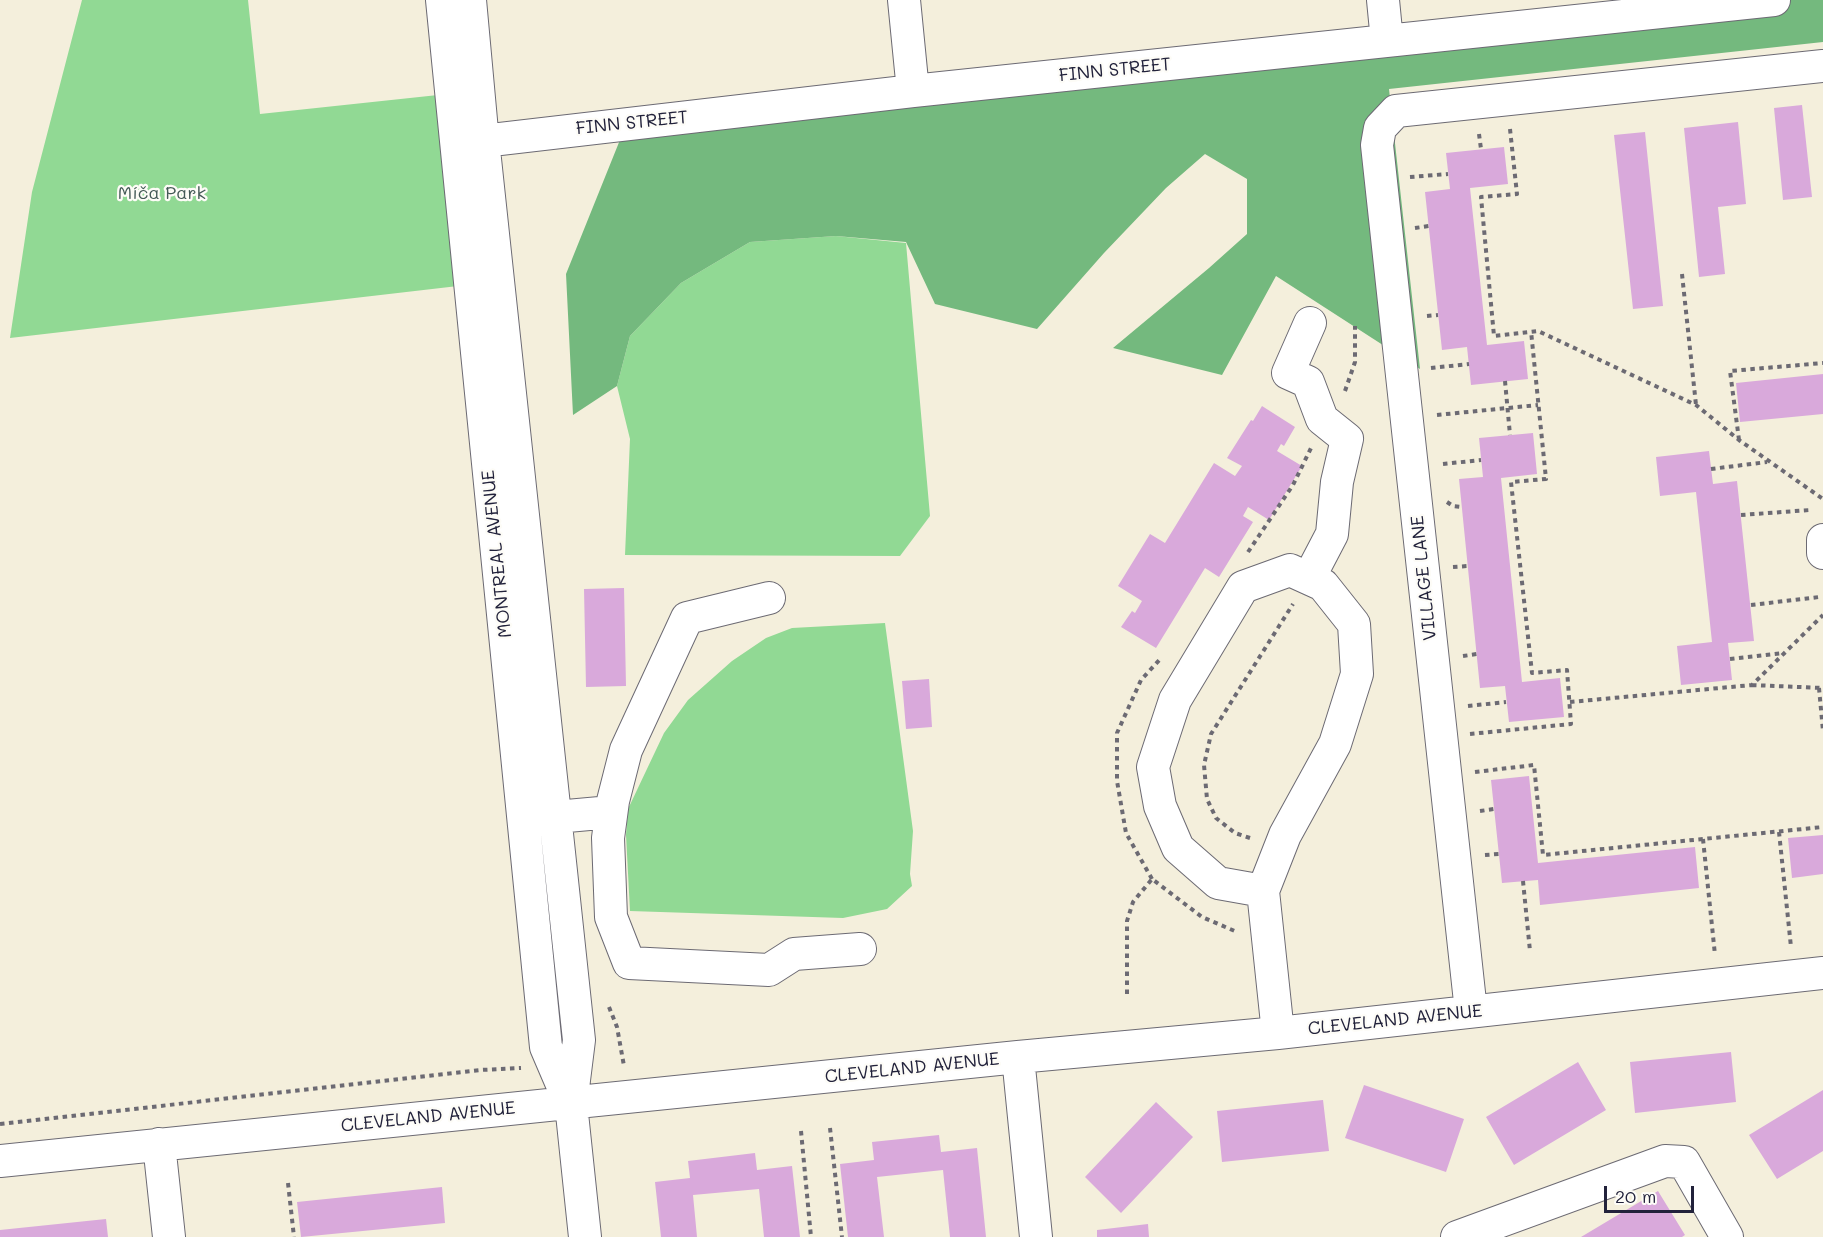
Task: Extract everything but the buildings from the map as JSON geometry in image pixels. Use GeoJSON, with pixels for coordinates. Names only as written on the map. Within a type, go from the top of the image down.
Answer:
{"type":"FeatureCollection","features":[{"type":"Feature","properties":{"kind":"street","name":"MONTREAL AVENUE"},"geometry":{"type":"LineString","coordinates":[[442,0],[470,143],[555,817],[579,1040],[571,1104],[585,1237]]}},
{"type":"Feature","properties":{"kind":"street","name":"MONTREAL AVENUE"},"geometry":{"type":"LineString","coordinates":[[470,0],[470,143],[524,820],[546,1047],[571,1104]]}},
{"type":"Feature","properties":{"kind":"street"},"geometry":{"type":"LineString","coordinates":[[904,0],[914,92]]}},
{"type":"Feature","properties":{"kind":"street"},"geometry":{"type":"LineString","coordinates":[[1383,0],[1387,41]]}},
{"type":"Feature","properties":{"kind":"street","name":"FINN STREET"},"geometry":{"type":"LineString","coordinates":[[470,143],[914,92],[1774,0]]}},
{"type":"Feature","properties":{"kind":"street"},"geometry":{"type":"LineString","coordinates":[[1507,99],[1823,66]]}},
{"type":"Feature","properties":{"kind":"street","name":"VILLAGE LANE"},"geometry":{"type":"LineString","coordinates":[[1471,1011],[1377,145],[1380,128],[1396,111],[1507,99]]}},
{"type":"Feature","properties":{"kind":"street"},"geometry":{"type":"LineString","coordinates":[[1309,578],[1332,534],[1337,482],[1347,439],[1322,419],[1308,382],[1288,373],[1310,323]]}},
{"type":"Feature","properties":{"kind":"street"},"geometry":{"type":"LineString","coordinates":[[1823,540],[1823,554]]}},
{"type":"Feature","properties":{"kind":"street"},"geometry":{"type":"LineString","coordinates":[[1263,891],[1218,883],[1178,848],[1160,806],[1153,767],[1175,700],[1243,587],[1290,570],[1323,585],[1354,624],[1357,674],[1335,744],[1279,849],[1263,891],[1278,1033]]}},
{"type":"Feature","properties":{"kind":"street"},"geometry":{"type":"LineString","coordinates":[[769,598],[687,618],[626,750],[611,812],[608,838],[611,917],[629,963],[769,970],[794,954],[860,949]]}},
{"type":"Feature","properties":{"kind":"street"},"geometry":{"type":"LineString","coordinates":[[524,820],[611,812]]}},
{"type":"Feature","properties":{"kind":"street","name":"CLEVELAND AVENUE"},"geometry":{"type":"LineString","coordinates":[[0,1161],[1017,1057],[1278,1033],[1809,975]]}},
{"type":"Feature","properties":{"kind":"street"},"geometry":{"type":"LineString","coordinates":[[1017,1057],[1036,1237]]}},
{"type":"Feature","properties":{"kind":"street"},"geometry":{"type":"LineString","coordinates":[[159,1144],[169,1237]]}},
{"type":"Feature","properties":{"kind":"street"},"geometry":{"type":"LineString","coordinates":[[1457,1237],[1665,1161],[1684,1162],[1727,1237]]}},
{"type":"Feature","properties":{"kind":"path"},"geometry":{"type":"LineString","coordinates":[[1507,99],[1517,194],[1481,197],[1494,336],[1538,331],[1696,405],[1739,440],[1823,499]]}},
{"type":"Feature","properties":{"kind":"path"},"geometry":{"type":"LineString","coordinates":[[1478,124],[1481,149]]}},
{"type":"Feature","properties":{"kind":"path"},"geometry":{"type":"LineString","coordinates":[[1403,178],[1448,174]]}},
{"type":"Feature","properties":{"kind":"path"},"geometry":{"type":"LineString","coordinates":[[1682,274],[1696,405]]}},
{"type":"Feature","properties":{"kind":"path"},"geometry":{"type":"LineString","coordinates":[[1344,395],[1355,362],[1355,326]]}},
{"type":"Feature","properties":{"kind":"path"},"geometry":{"type":"LineString","coordinates":[[1461,735],[1571,724],[1567,670],[1532,673],[1511,482],[1546,479],[1531,331]]}},
{"type":"Feature","properties":{"kind":"path"},"geometry":{"type":"LineString","coordinates":[[1739,440],[1730,371],[1823,363]]}},
{"type":"Feature","properties":{"kind":"path"},"geometry":{"type":"LineString","coordinates":[[1427,368],[1469,364]]}},
{"type":"Feature","properties":{"kind":"path"},"geometry":{"type":"LineString","coordinates":[[1505,381],[1510,435]]}},
{"type":"Feature","properties":{"kind":"path"},"geometry":{"type":"LineString","coordinates":[[1433,415],[1538,405]]}},
{"type":"Feature","properties":{"kind":"path"},"geometry":{"type":"LineString","coordinates":[[1248,553],[1293,485],[1312,447]]}},
{"type":"Feature","properties":{"kind":"path"},"geometry":{"type":"LineString","coordinates":[[1438,464],[1481,460]]}},
{"type":"Feature","properties":{"kind":"path"},"geometry":{"type":"LineString","coordinates":[[1711,469],[1768,461]]}},
{"type":"Feature","properties":{"kind":"path"},"geometry":{"type":"LineString","coordinates":[[1741,515],[1810,510]]}},
{"type":"Feature","properties":{"kind":"path"},"geometry":{"type":"LineString","coordinates":[[1279,849],[1235,833],[1216,818],[1207,799],[1204,765],[1211,734],[1309,578]]}},
{"type":"Feature","properties":{"kind":"path"},"geometry":{"type":"LineString","coordinates":[[1751,605],[1819,597]]}},
{"type":"Feature","properties":{"kind":"path"},"geometry":{"type":"LineString","coordinates":[[1752,685],[1823,615]]}},
{"type":"Feature","properties":{"kind":"path"},"geometry":{"type":"LineString","coordinates":[[1730,659],[1785,653]]}},
{"type":"Feature","properties":{"kind":"path"},"geometry":{"type":"LineString","coordinates":[[1570,702],[1752,685],[1821,688],[1823,731]]}},
{"type":"Feature","properties":{"kind":"path"},"geometry":{"type":"LineString","coordinates":[[1458,707],[1506,702]]}},
{"type":"Feature","properties":{"kind":"path"},"geometry":{"type":"LineString","coordinates":[[1465,773],[1534,765],[1543,855],[1823,827]]}},
{"type":"Feature","properties":{"kind":"path"},"geometry":{"type":"LineString","coordinates":[[1779,832],[1809,975]]}},
{"type":"Feature","properties":{"kind":"path"},"geometry":{"type":"LineString","coordinates":[[1703,839],[1718,985]]}},
{"type":"Feature","properties":{"kind":"path"},"geometry":{"type":"LineString","coordinates":[[1127,994],[1127,921],[1133,902],[1152,879],[1202,917],[1240,934],[1268,935]]}},
{"type":"Feature","properties":{"kind":"path"},"geometry":{"type":"LineString","coordinates":[[1523,881],[1530,951]]}},
{"type":"Feature","properties":{"kind":"path"},"geometry":{"type":"LineString","coordinates":[[621,1047],[625,1076]]}},
{"type":"Feature","properties":{"kind":"path"},"geometry":{"type":"LineString","coordinates":[[0,1124],[469,1071],[522,1068]]}},
{"type":"Feature","properties":{"kind":"path"},"geometry":{"type":"LineString","coordinates":[[830,1128],[842,1237]]}},
{"type":"Feature","properties":{"kind":"path"},"geometry":{"type":"LineString","coordinates":[[801,1131],[812,1237]]}},
{"type":"Feature","properties":{"kind":"path"},"geometry":{"type":"LineString","coordinates":[[288,1183],[294,1237]]}},
{"type":"Feature","properties":{"kind":"green space","name":"Míča Park"},"geometry":{"type":"Polygon","coordinates":[[[82,0],[248,0],[260,114],[438,95],[458,286],[10,338],[32,192],[82,0]]]}},
{"type":"Feature","properties":{"kind":"green space"},"geometry":{"type":"Polygon","coordinates":[[[1626,0],[1823,0],[1823,42],[1389,89],[1420,369],[1276,276],[1222,375],[1113,348],[1247,234],[1247,179],[1205,154],[1166,188],[1104,253],[1037,329],[935,304],[906,242],[836,236],[750,242],[681,283],[630,336],[617,386],[573,415],[566,274],[630,115],[1626,0]]]}},
{"type":"Feature","properties":{"kind":"green space"},"geometry":{"type":"Polygon","coordinates":[[[836,236],[906,243],[930,516],[900,556],[625,555],[630,439],[617,386],[630,336],[681,283],[750,242],[836,236]]]}},
{"type":"Feature","properties":{"kind":"green space"},"geometry":{"type":"Polygon","coordinates":[[[885,623],[913,831],[910,874],[912,886],[887,909],[843,918],[630,911],[626,835],[628,809],[664,733],[688,700],[732,661],[766,638],[792,628],[885,623]]]}}]}
